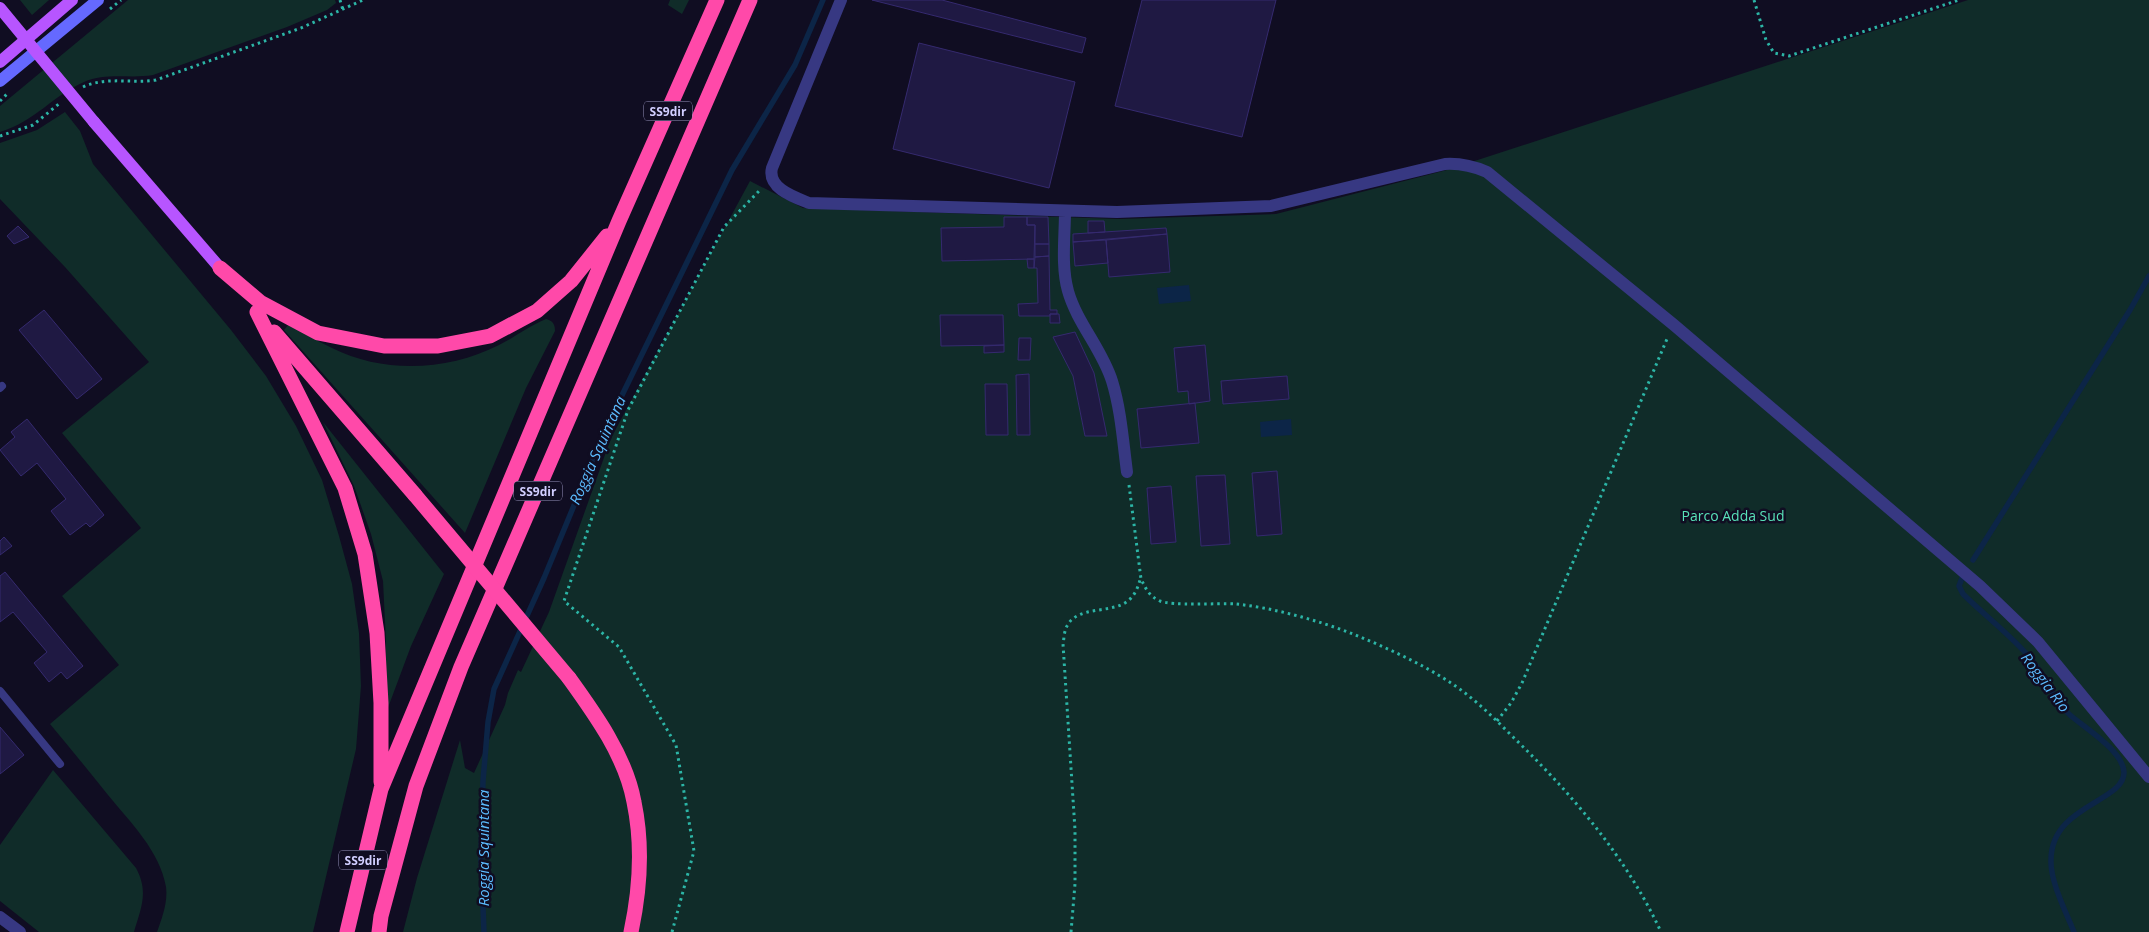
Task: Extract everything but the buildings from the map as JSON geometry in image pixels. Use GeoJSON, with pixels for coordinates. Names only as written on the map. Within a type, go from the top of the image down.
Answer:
{"type":"FeatureCollection","features":[{"type":"Feature","properties":{"kind":"highway","name":"SS9dir"},"geometry":{"type":"LineString","coordinates":[[346,932],[381,789],[618,221],[717,0]]}},
{"type":"Feature","properties":{"kind":"highway","name":"SS9dir"},"geometry":{"type":"LineString","coordinates":[[379,932],[381,916],[416,786],[461,667],[750,0]]}},
{"type":"Feature","properties":{"kind":"highway"},"geometry":{"type":"LineString","coordinates":[[220,268],[260,302],[318,333],[384,346],[438,346],[490,336],[537,311],[571,281],[618,221]]}},
{"type":"Feature","properties":{"kind":"highway"},"geometry":{"type":"LineString","coordinates":[[220,268],[415,495],[569,678],[596,714],[614,749],[634,802],[640,854],[637,902],[631,932]]}},
{"type":"Feature","properties":{"kind":"highway"},"geometry":{"type":"LineString","coordinates":[[257,312],[345,488],[365,554],[377,633],[381,703],[381,789]]}},
{"type":"Feature","properties":{"kind":"highway"},"geometry":{"type":"LineString","coordinates":[[381,916],[384,932]]}},
{"type":"Feature","properties":{"kind":"main road"},"geometry":{"type":"LineString","coordinates":[[0,62],[72,0]]}},
{"type":"Feature","properties":{"kind":"main road"},"geometry":{"type":"LineString","coordinates":[[0,8],[94,122],[220,268]]}},
{"type":"Feature","properties":{"kind":"street"},"geometry":{"type":"LineString","coordinates":[[0,81],[98,0]]}},
{"type":"Feature","properties":{"kind":"street"},"geometry":{"type":"LineString","coordinates":[[841,0],[772,168],[772,178],[779,188],[791,196],[809,203],[1117,212],[1271,206],[1445,164],[1460,163],[1474,166],[1487,172],[1674,325],[2012,616],[2038,642],[2149,777]]}},
{"type":"Feature","properties":{"kind":"street"},"geometry":{"type":"LineString","coordinates":[[1065,210],[1065,267],[1068,291],[1076,310],[1106,364],[1112,382],[1127,472]]}},
{"type":"Feature","properties":{"kind":"street"},"geometry":{"type":"LineString","coordinates":[[0,917],[20,932]]}},
{"type":"Feature","properties":{"kind":"lane"},"geometry":{"type":"LineString","coordinates":[[0,692],[60,764]]}},
{"type":"Feature","properties":{"kind":"path"},"geometry":{"type":"LineString","coordinates":[[340,0],[343,10]]}},
{"type":"Feature","properties":{"kind":"path"},"geometry":{"type":"LineString","coordinates":[[78,90],[98,81],[145,82],[156,80],[301,28],[363,0]]}},
{"type":"Feature","properties":{"kind":"path"},"geometry":{"type":"LineString","coordinates":[[1754,0],[1766,40],[1774,53],[1789,56],[1960,0]]}},
{"type":"Feature","properties":{"kind":"path"},"geometry":{"type":"LineString","coordinates":[[0,136],[33,125],[64,99]]}},
{"type":"Feature","properties":{"kind":"path"},"geometry":{"type":"LineString","coordinates":[[672,932],[694,851],[676,745],[619,647],[564,601],[628,410],[724,227],[772,178]]}},
{"type":"Feature","properties":{"kind":"path"},"geometry":{"type":"LineString","coordinates":[[1497,721],[1511,703],[1522,683],[1674,325]]}},
{"type":"Feature","properties":{"kind":"path"},"geometry":{"type":"LineString","coordinates":[[1127,472],[1141,579],[1147,592],[1162,602],[1236,604],[1293,615],[1351,634],[1426,667],[1478,702],[1541,764],[1587,817],[1623,865],[1649,906],[1661,932]]}},
{"type":"Feature","properties":{"kind":"path"},"geometry":{"type":"LineString","coordinates":[[1071,932],[1075,884],[1075,830],[1064,644],[1066,628],[1074,618],[1083,614],[1128,601],[1136,593],[1141,579]]}},
{"type":"Feature","properties":{"kind":"green space"},"geometry":{"type":"Polygon","coordinates":[[[20,0],[49,0],[32,15],[20,0]]]}},
{"type":"Feature","properties":{"kind":"green space"},"geometry":{"type":"Polygon","coordinates":[[[128,0],[335,0],[336,3],[327,10],[287,27],[153,75],[109,76],[84,82],[62,94],[24,122],[0,132],[0,106],[128,0]]]}},
{"type":"Feature","properties":{"kind":"green space"},"geometry":{"type":"Polygon","coordinates":[[[670,0],[689,0],[682,14],[668,5],[670,0]]]}},
{"type":"Feature","properties":{"kind":"green space","name":"Parco Adda Sud"},"geometry":{"type":"Polygon","coordinates":[[[1968,0],[2149,0],[2149,932],[403,932],[417,878],[460,740],[465,768],[474,773],[505,705],[518,670],[521,672],[549,612],[611,438],[750,181],[803,208],[1119,219],[1276,214],[1447,170],[1968,0]]]}},
{"type":"Feature","properties":{"kind":"green space"},"geometry":{"type":"Polygon","coordinates":[[[65,112],[80,131],[93,164],[231,330],[266,376],[296,426],[322,480],[339,536],[352,584],[359,633],[361,686],[356,749],[313,932],[157,932],[166,898],[166,887],[158,861],[134,826],[50,724],[119,665],[62,596],[141,528],[62,433],[149,362],[65,267],[0,199],[0,143],[37,130],[65,112]]]}},
{"type":"Feature","properties":{"kind":"green space"},"geometry":{"type":"Polygon","coordinates":[[[546,319],[553,323],[555,331],[526,388],[465,533],[284,330],[289,324],[332,348],[373,362],[416,366],[459,360],[479,354],[546,319]]]}},
{"type":"Feature","properties":{"kind":"green space"},"geometry":{"type":"Polygon","coordinates":[[[323,422],[444,574],[411,646],[386,713],[386,642],[383,581],[371,534],[354,486],[323,422]]]}},
{"type":"Feature","properties":{"kind":"green space"},"geometry":{"type":"Polygon","coordinates":[[[53,770],[136,868],[143,892],[141,908],[134,932],[39,932],[0,901],[0,845],[53,770]]]}},
{"type":"Feature","properties":{"kind":"water"},"geometry":{"type":"Polygon","coordinates":[[[1189,285],[1191,301],[1159,304],[1157,288],[1189,285]]]}},
{"type":"Feature","properties":{"kind":"water"},"geometry":{"type":"Polygon","coordinates":[[[1291,419],[1292,435],[1261,437],[1260,422],[1291,419]]]}},
{"type":"Feature","properties":{"kind":"waterway","name":"Roggia Squintana"},"geometry":{"type":"LineString","coordinates":[[484,932],[481,858],[483,781],[488,722],[494,689],[544,578],[606,428],[732,170],[795,65],[823,0]]}},
{"type":"Feature","properties":{"kind":"waterway","name":"Roggia Rio"},"geometry":{"type":"LineString","coordinates":[[1973,560],[2130,310],[2149,276]]}},
{"type":"Feature","properties":{"kind":"waterway","name":"Roggia Rio"},"geometry":{"type":"LineString","coordinates":[[1962,578],[1959,586],[1963,594],[2023,650],[2036,666],[2064,709],[2110,748],[2122,764],[2124,772],[2121,782],[2113,791],[2074,816],[2063,827],[2054,842],[2051,868],[2059,896],[2074,932]]}}]}
